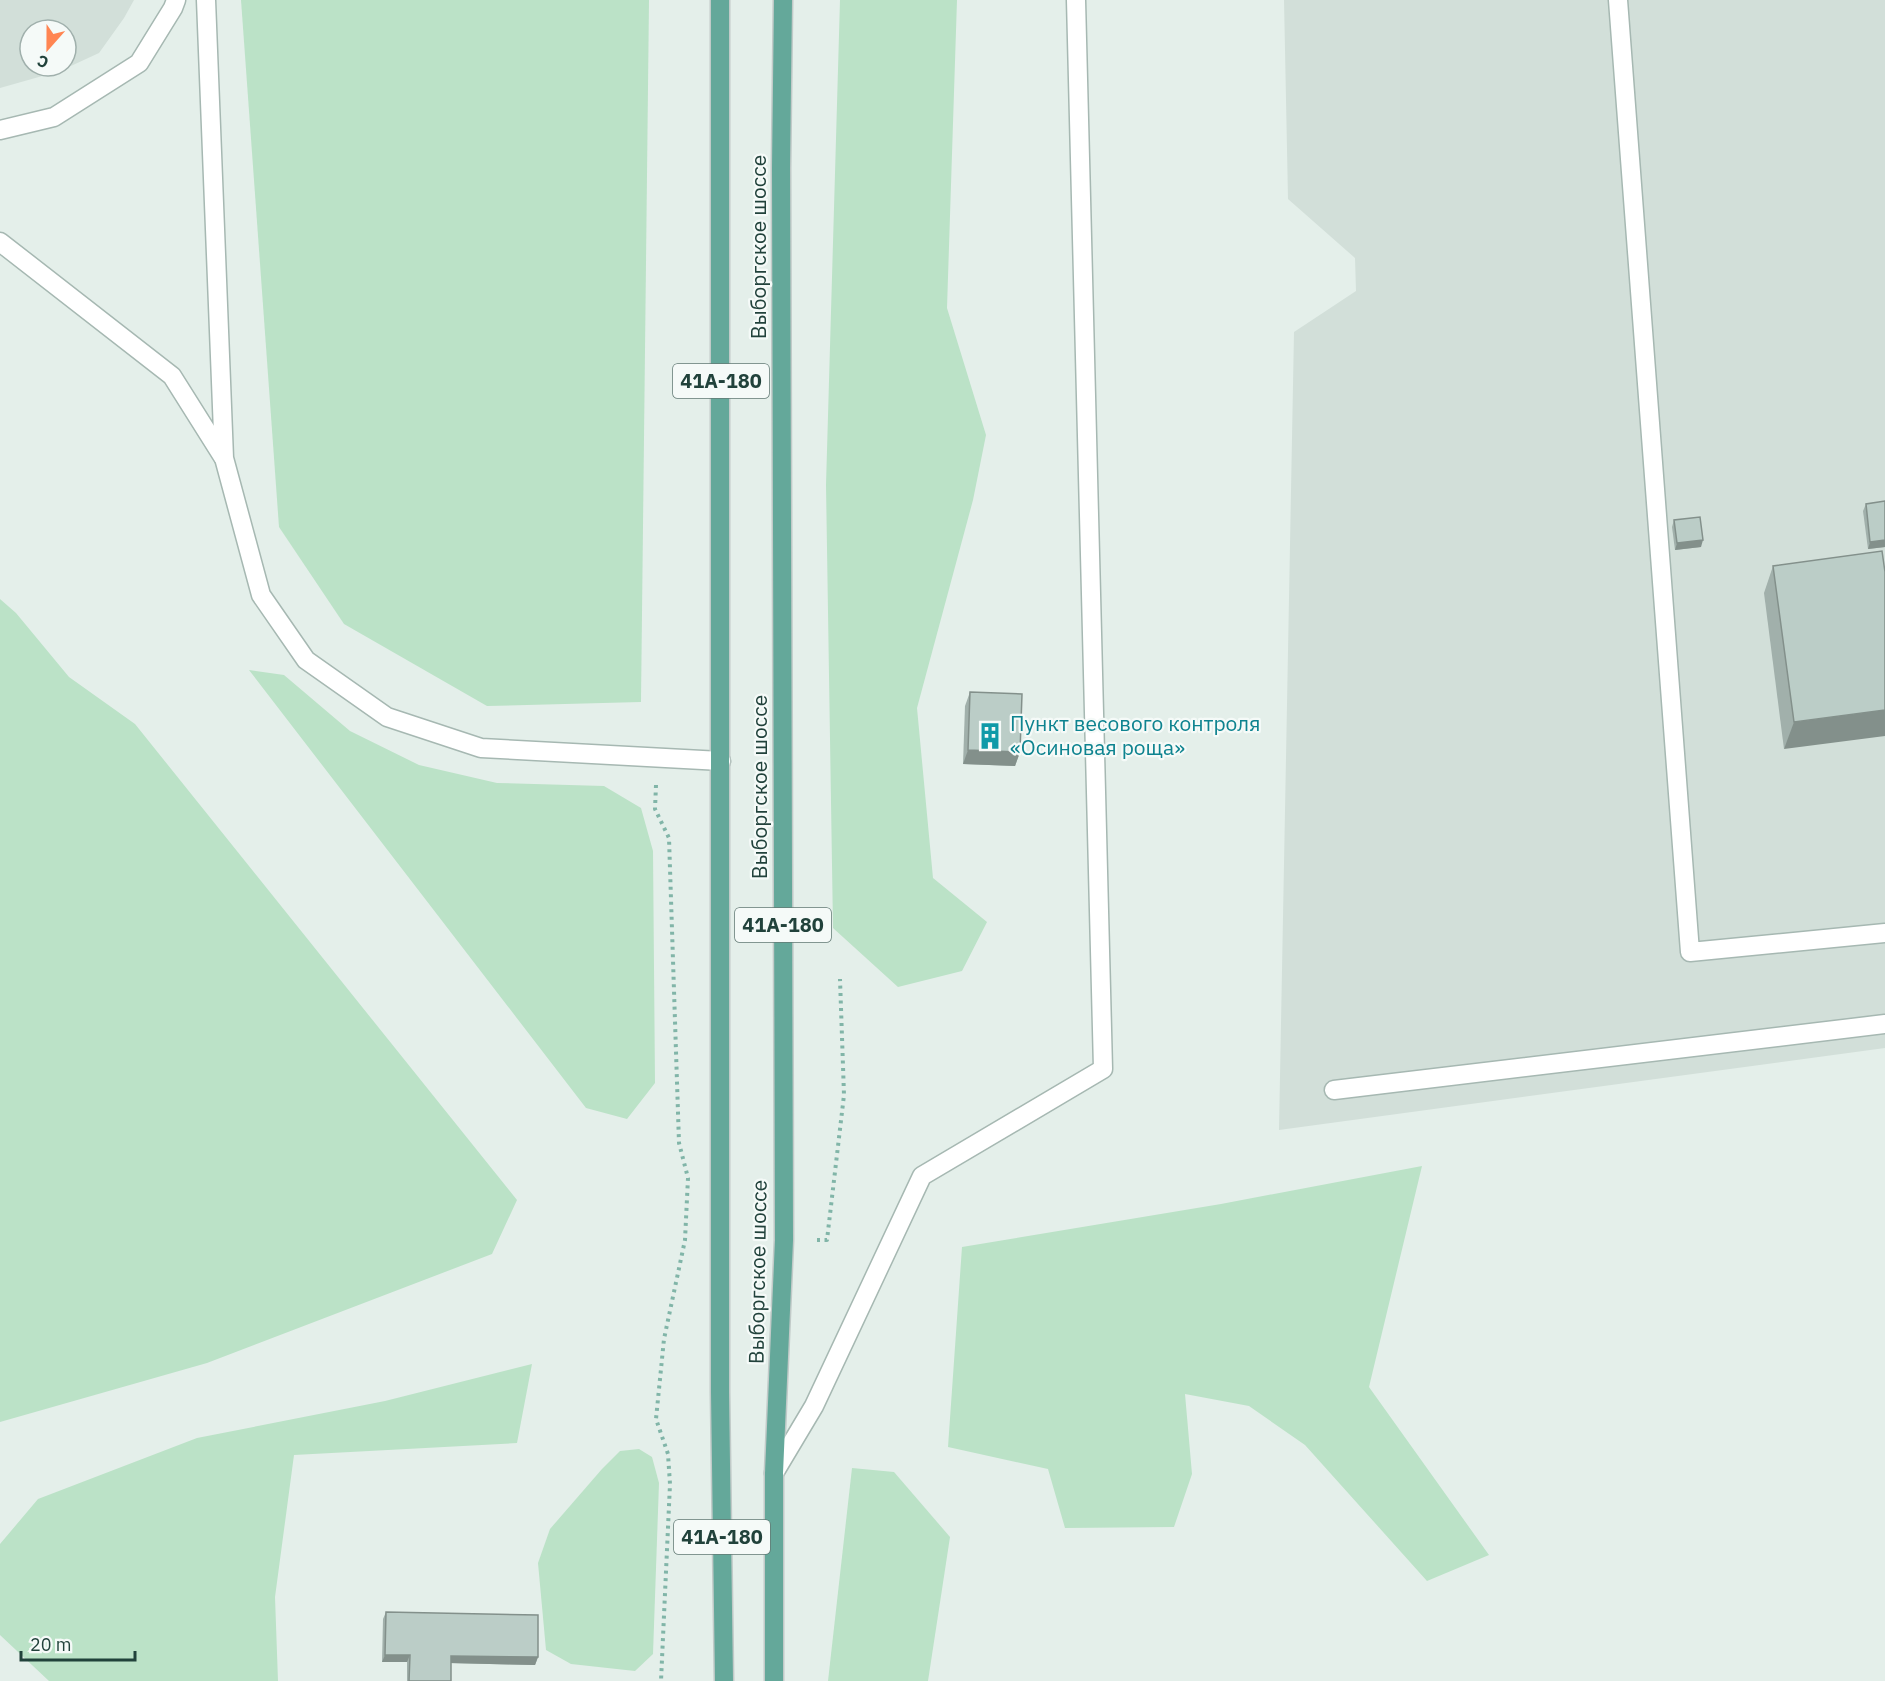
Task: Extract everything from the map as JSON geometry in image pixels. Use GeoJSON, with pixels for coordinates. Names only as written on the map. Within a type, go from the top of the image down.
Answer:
{"type":"FeatureCollection","features":[{"type":"Feature","properties":{"kind":"main road","name":"Выборгское шоссе"},"geometry":{"type":"LineString","coordinates":[[720,0],[720,1392],[724,1681]]}},
{"type":"Feature","properties":{"kind":"main road","name":"Выборгское шоссе"},"geometry":{"type":"LineString","coordinates":[[774,1681],[774,1473],[784,1240],[781,228],[783,0]]}},
{"type":"Feature","properties":{"kind":"street"},"geometry":{"type":"LineString","coordinates":[[0,130],[54,117],[139,63],[173,9],[176,0]]}},
{"type":"Feature","properties":{"kind":"street"},"geometry":{"type":"LineString","coordinates":[[206,0],[224,458],[261,595],[306,660],[387,717],[481,748],[721,761]]}},
{"type":"Feature","properties":{"kind":"street"},"geometry":{"type":"LineString","coordinates":[[774,1473],[814,1406],[922,1176],[1103,1070],[1076,0]]}},
{"type":"Feature","properties":{"kind":"street"},"geometry":{"type":"LineString","coordinates":[[1618,0],[1690,952],[1885,933]]}},
{"type":"Feature","properties":{"kind":"street"},"geometry":{"type":"LineString","coordinates":[[0,242],[172,376],[224,458]]}},
{"type":"Feature","properties":{"kind":"street"},"geometry":{"type":"LineString","coordinates":[[1334,1090],[1885,1024]]}},
{"type":"Feature","properties":{"kind":"path"},"geometry":{"type":"LineString","coordinates":[[656,759],[655,809],[669,838],[680,1143],[688,1178],[685,1240],[664,1339],[656,1419],[668,1454],[670,1484],[661,1681]]}},
{"type":"Feature","properties":{"kind":"path"},"geometry":{"type":"LineString","coordinates":[[817,1240],[827,1240],[844,1095],[840,979]]}},
{"type":"Feature","properties":{"kind":"shaded area"},"geometry":{"type":"Polygon","coordinates":[[[0,0],[134,0],[99,53],[78,63],[78,18],[18,18],[18,78],[35,78],[0,88],[0,0]]]}},
{"type":"Feature","properties":{"kind":"shaded area"},"geometry":{"type":"Polygon","coordinates":[[[1284,0],[1885,0],[1885,1048],[1279,1130],[1294,332],[1356,291],[1355,258],[1288,199],[1284,0]]]}},
{"type":"Feature","properties":{"kind":"green space"},"geometry":{"type":"Polygon","coordinates":[[[241,0],[649,0],[641,702],[487,706],[344,624],[279,527],[241,0]]]}},
{"type":"Feature","properties":{"kind":"green space"},"geometry":{"type":"Polygon","coordinates":[[[840,0],[957,0],[947,308],[986,435],[973,500],[917,708],[933,878],[987,922],[962,971],[898,987],[833,928],[826,485],[840,0]]]}},
{"type":"Feature","properties":{"kind":"green space"},"geometry":{"type":"Polygon","coordinates":[[[0,599],[16,613],[69,677],[135,724],[517,1200],[492,1254],[207,1363],[0,1422],[0,599]]]}},
{"type":"Feature","properties":{"kind":"green space"},"geometry":{"type":"Polygon","coordinates":[[[249,670],[284,675],[350,731],[419,765],[497,783],[604,786],[641,808],[653,851],[655,1083],[627,1119],[586,1108],[249,670]]]}},
{"type":"Feature","properties":{"kind":"green space"},"geometry":{"type":"Polygon","coordinates":[[[1422,1166],[1369,1387],[1489,1555],[1427,1581],[1305,1445],[1249,1406],[1185,1394],[1192,1474],[1174,1527],[1065,1528],[1048,1469],[948,1447],[962,1247],[1221,1204],[1422,1166]]]}},
{"type":"Feature","properties":{"kind":"green space"},"geometry":{"type":"Polygon","coordinates":[[[532,1364],[517,1443],[294,1455],[275,1597],[278,1681],[49,1681],[0,1635],[0,1544],[38,1499],[197,1438],[385,1401],[532,1364]]]}},
{"type":"Feature","properties":{"kind":"green space"},"geometry":{"type":"Polygon","coordinates":[[[639,1449],[652,1457],[659,1483],[653,1654],[635,1671],[571,1664],[546,1650],[538,1563],[550,1529],[602,1469],[620,1451],[639,1449]]]}},
{"type":"Feature","properties":{"kind":"green space"},"geometry":{"type":"Polygon","coordinates":[[[852,1468],[894,1472],[950,1537],[928,1681],[828,1681],[852,1468]]]}},
{"type":"Feature","properties":{"kind":"building"},"geometry":{"type":"Polygon","coordinates":[[[1885,501],[1885,540],[1870,542],[1866,504],[1885,501]]]}},
{"type":"Feature","properties":{"kind":"building"},"geometry":{"type":"Polygon","coordinates":[[[1700,517],[1703,540],[1677,543],[1674,520],[1700,517]]]}},
{"type":"Feature","properties":{"kind":"building"},"geometry":{"type":"Polygon","coordinates":[[[1882,551],[1885,572],[1885,710],[1794,722],[1773,566],[1882,551]]]}},
{"type":"Feature","properties":{"kind":"building","name":"Пункт весового контроля «Осиновая роща»"},"geometry":{"type":"Polygon","coordinates":[[[970,692],[1022,694],[1020,752],[968,750],[970,692]]]}},
{"type":"Feature","properties":{"kind":"building"},"geometry":{"type":"Polygon","coordinates":[[[386,1612],[538,1615],[538,1657],[451,1656],[451,1681],[409,1681],[410,1655],[385,1655],[386,1612]]]}},
{"type":"Feature","properties":{"kind":"place","name":"Пункт весового контроля «Осиновая роща»"},"geometry":{"type":"Point","coordinates":[990,736]}}]}
